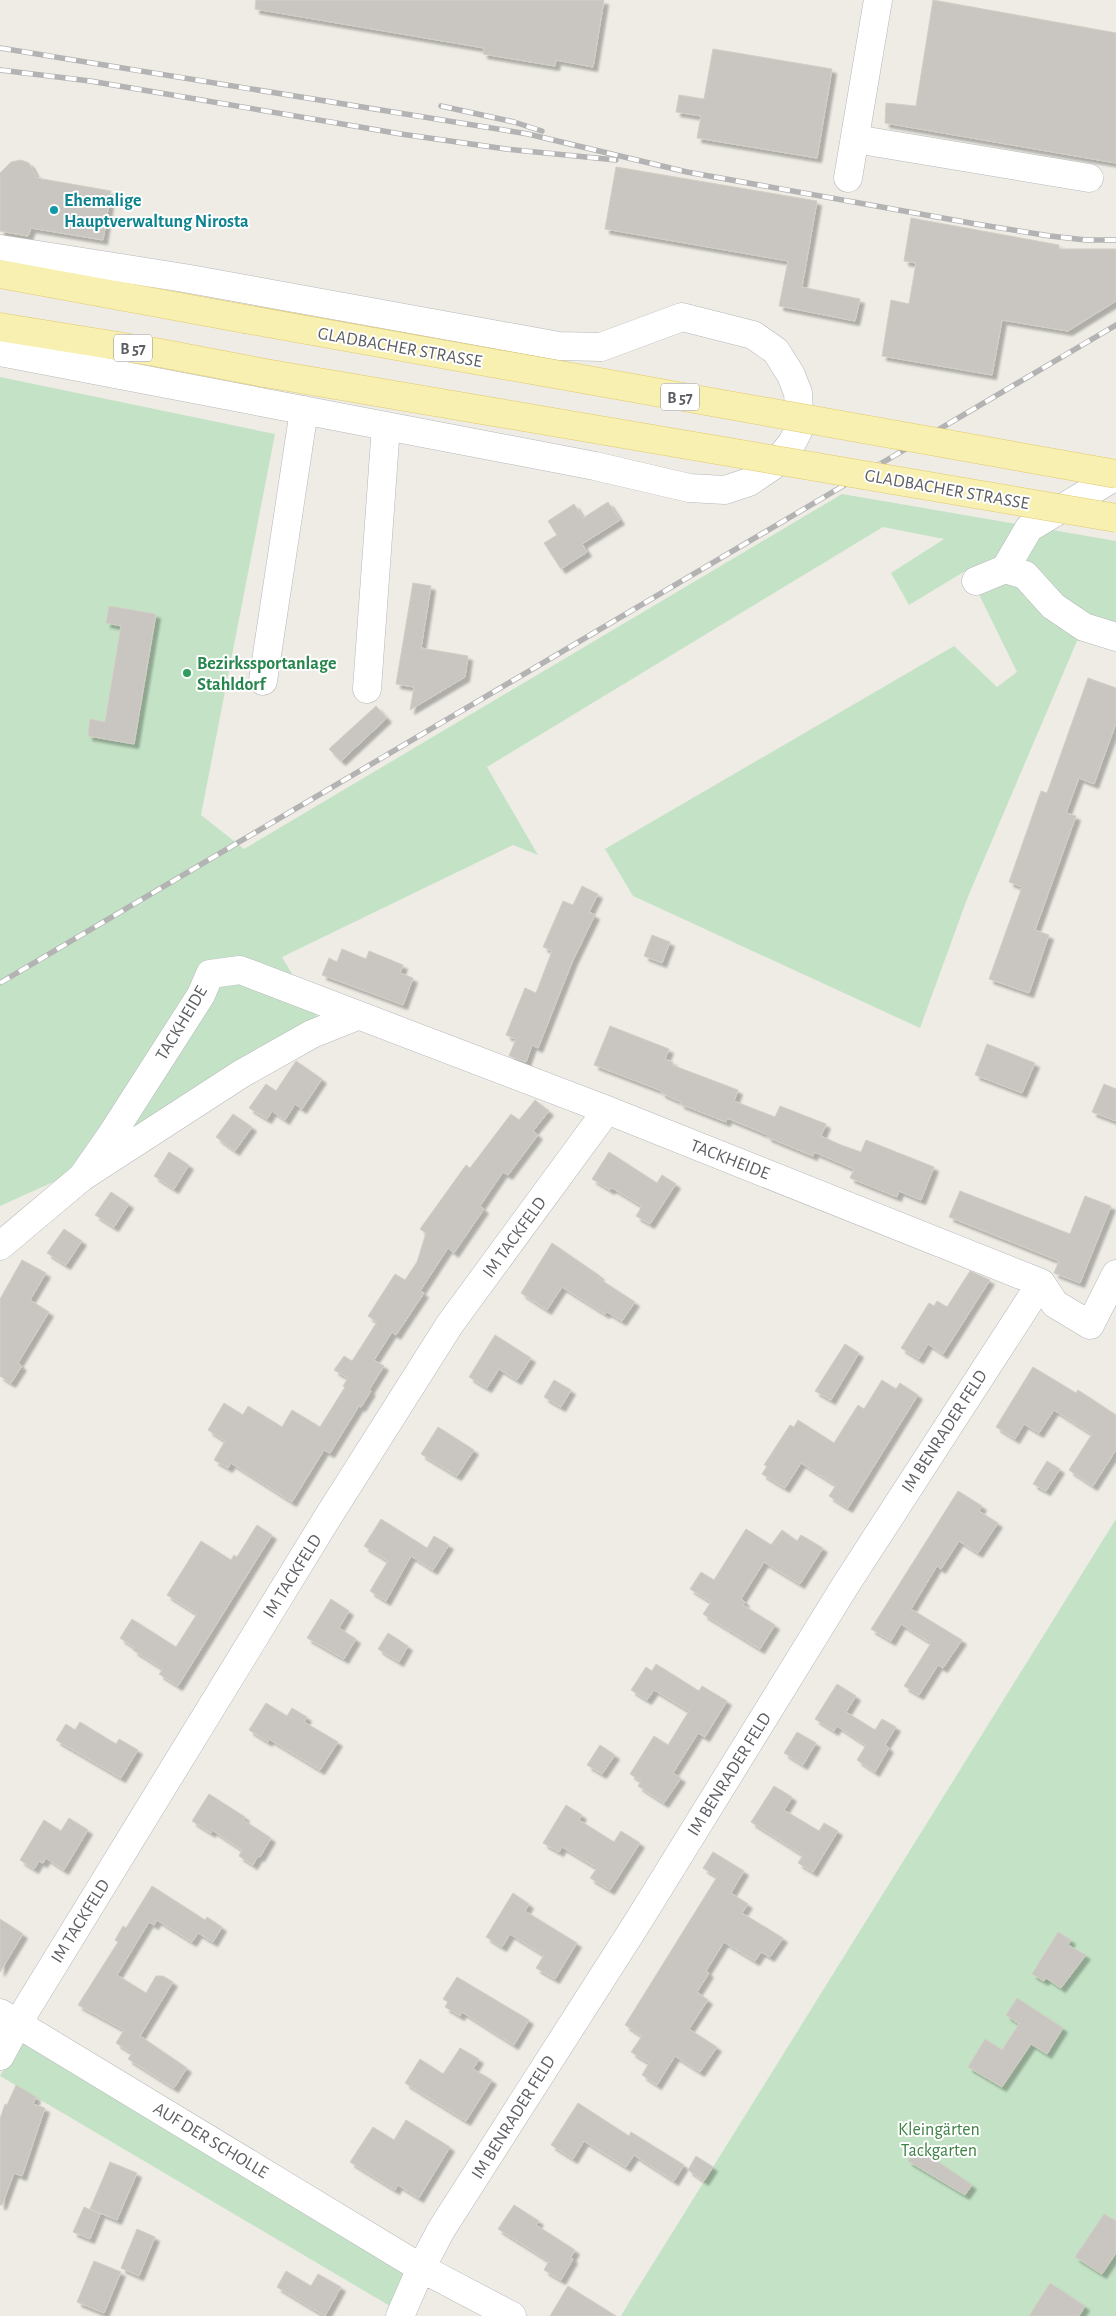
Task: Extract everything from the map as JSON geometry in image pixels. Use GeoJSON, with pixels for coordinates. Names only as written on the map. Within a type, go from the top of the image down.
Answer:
{"type":"FeatureCollection","features":[{"type":"Feature","properties":{"kind":"main road","name":"GLADBACHER STRASSE"},"geometry":{"type":"LineString","coordinates":[[0,274],[1116,475]]}},
{"type":"Feature","properties":{"kind":"main road","name":"GLADBACHER STRASSE"},"geometry":{"type":"LineString","coordinates":[[0,327],[155,352],[265,373],[1116,518]]}},
{"type":"Feature","properties":{"kind":"street"},"geometry":{"type":"LineString","coordinates":[[848,178],[878,0]]}},
{"type":"Feature","properties":{"kind":"street"},"geometry":{"type":"LineString","coordinates":[[855,139],[1089,178]]}},
{"type":"Feature","properties":{"kind":"street"},"geometry":{"type":"LineString","coordinates":[[0,249],[184,278],[559,346],[602,347],[682,317],[753,335],[776,351],[791,375],[798,393],[800,427],[792,443],[774,465],[749,482],[725,490],[689,488],[595,466],[0,352]]}},
{"type":"Feature","properties":{"kind":"street"},"geometry":{"type":"LineString","coordinates":[[263,681],[304,410]]}},
{"type":"Feature","properties":{"kind":"street"},"geometry":{"type":"LineString","coordinates":[[367,689],[386,426]]}},
{"type":"Feature","properties":{"kind":"street"},"geometry":{"type":"LineString","coordinates":[[976,581],[1005,569],[1029,528],[1116,475]]}},
{"type":"Feature","properties":{"kind":"street"},"geometry":{"type":"LineString","coordinates":[[1005,569],[1025,575],[1053,606],[1084,627],[1116,637]]}},
{"type":"Feature","properties":{"kind":"street","name":"TACKHEIDE"},"geometry":{"type":"LineString","coordinates":[[82,1177],[112,1134],[201,995],[210,974],[240,970],[607,1110],[1041,1283]]}},
{"type":"Feature","properties":{"kind":"street","name":"TACKHEIDE"},"geometry":{"type":"LineString","coordinates":[[0,1246],[82,1177],[286,1047],[357,1016]]}},
{"type":"Feature","properties":{"kind":"street","name":"IM TACKFELD"},"geometry":{"type":"LineString","coordinates":[[0,2056],[9,2018],[450,1324],[607,1110]]}},
{"type":"Feature","properties":{"kind":"street"},"geometry":{"type":"LineString","coordinates":[[1041,1283],[1056,1304],[1090,1324],[1116,1274]]}},
{"type":"Feature","properties":{"kind":"street","name":"IM BENRADER FELD"},"geometry":{"type":"LineString","coordinates":[[400,2316],[421,2268],[441,2230],[638,1920],[844,1586],[1041,1283]]}},
{"type":"Feature","properties":{"kind":"street","name":"AUF DER SCHOLLE"},"geometry":{"type":"LineString","coordinates":[[9,2018],[421,2268]]}},
{"type":"Feature","properties":{"kind":"street"},"geometry":{"type":"LineString","coordinates":[[421,2268],[512,2316]]}},
{"type":"Feature","properties":{"kind":"green space"},"geometry":{"type":"Polygon","coordinates":[[[0,377],[275,434],[201,815],[244,849],[842,494],[1116,541],[1116,641],[1077,641],[967,899],[920,1028],[633,896],[605,849],[954,646],[997,687],[1017,672],[967,570],[909,605],[891,573],[944,539],[883,527],[487,767],[538,855],[513,845],[282,957],[325,1030],[60,1179],[0,1206],[0,377]],[[109,606],[106,623],[121,626],[105,722],[90,720],[88,736],[134,744],[156,614],[109,606]]]}},
{"type":"Feature","properties":{"kind":"green space","name":"Kleingärten Tackgarten"},"geometry":{"type":"Polygon","coordinates":[[[1116,1519],[1116,2316],[621,2316],[631,2299],[1116,1519]]]}},
{"type":"Feature","properties":{"kind":"green space"},"geometry":{"type":"Polygon","coordinates":[[[23,2037],[400,2260],[405,2280],[390,2306],[0,2076],[23,2037]]]}},
{"type":"Feature","properties":{"kind":"building"},"geometry":{"type":"Polygon","coordinates":[[[256,0],[604,0],[593,67],[556,60],[555,66],[483,54],[484,48],[255,9],[256,0]]]}},
{"type":"Feature","properties":{"kind":"building"},"geometry":{"type":"Polygon","coordinates":[[[933,0],[1116,33],[1116,163],[885,123],[886,103],[916,106],[933,0]]]}},
{"type":"Feature","properties":{"kind":"building"},"geometry":{"type":"Polygon","coordinates":[[[713,49],[832,69],[817,158],[697,138],[701,116],[676,112],[679,95],[704,99],[713,49]]]}},
{"type":"Feature","properties":{"kind":"building","name":"Ehemalige Hauptverwaltung Nirosta"},"geometry":{"type":"Polygon","coordinates":[[[21,160],[29,163],[37,178],[111,191],[103,240],[31,228],[28,236],[0,231],[0,173],[11,162],[21,160]]]}},
{"type":"Feature","properties":{"kind":"building"},"geometry":{"type":"Polygon","coordinates":[[[616,167],[817,201],[802,287],[860,299],[855,321],[779,306],[788,261],[605,229],[616,167]]]}},
{"type":"Feature","properties":{"kind":"building"},"geometry":{"type":"Polygon","coordinates":[[[911,218],[1059,245],[1059,249],[1116,249],[1116,301],[1068,331],[1002,320],[992,375],[882,356],[891,300],[909,304],[916,263],[904,261],[911,218]]]}},
{"type":"Feature","properties":{"kind":"building"},"geometry":{"type":"Polygon","coordinates":[[[608,502],[620,520],[582,544],[587,552],[561,569],[544,543],[557,535],[548,521],[574,504],[583,518],[608,502]]]}},
{"type":"Feature","properties":{"kind":"building"},"geometry":{"type":"Polygon","coordinates":[[[413,583],[431,586],[421,648],[468,656],[465,677],[410,710],[414,687],[396,684],[413,583]]]}},
{"type":"Feature","properties":{"kind":"building"},"geometry":{"type":"Polygon","coordinates":[[[109,606],[156,614],[134,744],[88,736],[90,719],[105,722],[121,626],[106,623],[109,606]]]}},
{"type":"Feature","properties":{"kind":"building"},"geometry":{"type":"Polygon","coordinates":[[[1088,678],[1116,688],[1116,723],[1094,784],[1079,778],[1066,813],[1076,816],[1035,930],[1049,935],[1029,993],[989,979],[1022,887],[1009,882],[1041,791],[1047,793],[1088,678]]]}},
{"type":"Feature","properties":{"kind":"building"},"geometry":{"type":"Polygon","coordinates":[[[376,706],[387,718],[341,761],[329,749],[376,706]]]}},
{"type":"Feature","properties":{"kind":"building"},"geometry":{"type":"Polygon","coordinates":[[[582,886],[598,894],[589,912],[595,915],[573,960],[538,1048],[532,1045],[526,1062],[509,1056],[516,1039],[506,1035],[525,988],[536,993],[552,951],[543,947],[563,901],[573,905],[582,886]]]}},
{"type":"Feature","properties":{"kind":"building"},"geometry":{"type":"Polygon","coordinates":[[[652,935],[670,942],[662,963],[644,956],[652,935]]]}},
{"type":"Feature","properties":{"kind":"building"},"geometry":{"type":"Polygon","coordinates":[[[342,949],[366,959],[369,951],[403,965],[400,973],[413,978],[403,1005],[322,975],[329,958],[337,962],[342,949]]]}},
{"type":"Feature","properties":{"kind":"building"},"geometry":{"type":"Polygon","coordinates":[[[610,1026],[669,1049],[665,1059],[673,1062],[672,1065],[738,1090],[734,1101],[775,1117],[780,1106],[826,1124],[821,1136],[841,1145],[861,1152],[866,1140],[934,1167],[921,1200],[899,1191],[897,1197],[850,1178],[854,1169],[814,1152],[813,1156],[727,1118],[726,1122],[680,1104],[681,1102],[661,1093],[662,1091],[594,1065],[610,1026]]]}},
{"type":"Feature","properties":{"kind":"building"},"geometry":{"type":"Polygon","coordinates":[[[987,1044],[1035,1063],[1022,1093],[975,1075],[987,1044]]]}},
{"type":"Feature","properties":{"kind":"building"},"geometry":{"type":"Polygon","coordinates":[[[296,1061],[322,1079],[302,1109],[295,1104],[285,1120],[272,1111],[267,1119],[249,1108],[266,1084],[276,1091],[296,1061]]]}},
{"type":"Feature","properties":{"kind":"building"},"geometry":{"type":"Polygon","coordinates":[[[1104,1084],[1116,1089],[1116,1121],[1092,1112],[1104,1084]]]}},
{"type":"Feature","properties":{"kind":"building"},"geometry":{"type":"Polygon","coordinates":[[[535,1100],[549,1111],[533,1131],[538,1135],[508,1175],[503,1172],[480,1206],[484,1209],[454,1253],[448,1248],[420,1291],[424,1293],[396,1335],[392,1332],[374,1360],[384,1366],[369,1390],[371,1391],[361,1407],[359,1406],[330,1453],[324,1450],[292,1502],[231,1463],[228,1468],[214,1460],[225,1441],[208,1430],[224,1403],[243,1415],[248,1406],[282,1427],[292,1410],[320,1427],[345,1387],[343,1386],[348,1378],[334,1370],[344,1356],[352,1361],[377,1322],[368,1316],[395,1274],[405,1280],[417,1262],[426,1233],[420,1229],[466,1165],[470,1168],[511,1114],[519,1120],[535,1100]]]}},
{"type":"Feature","properties":{"kind":"building"},"geometry":{"type":"Polygon","coordinates":[[[233,1114],[252,1127],[235,1151],[216,1137],[233,1114]]]}},
{"type":"Feature","properties":{"kind":"building"},"geometry":{"type":"Polygon","coordinates":[[[169,1152],[189,1165],[174,1189],[154,1176],[169,1152]]]}},
{"type":"Feature","properties":{"kind":"building"},"geometry":{"type":"Polygon","coordinates":[[[609,1152],[657,1183],[662,1175],[676,1184],[650,1224],[636,1216],[642,1206],[612,1188],[610,1190],[592,1179],[609,1152]]]}},
{"type":"Feature","properties":{"kind":"building"},"geometry":{"type":"Polygon","coordinates":[[[960,1191],[1070,1234],[1085,1196],[1111,1206],[1080,1283],[1054,1273],[1059,1261],[949,1217],[960,1191]]]}},
{"type":"Feature","properties":{"kind":"building"},"geometry":{"type":"Polygon","coordinates":[[[111,1192],[129,1204],[114,1227],[95,1215],[111,1192]]]}},
{"type":"Feature","properties":{"kind":"building"},"geometry":{"type":"Polygon","coordinates":[[[64,1229],[82,1241],[66,1265],[47,1253],[64,1229]]]}},
{"type":"Feature","properties":{"kind":"building"},"geometry":{"type":"Polygon","coordinates":[[[552,1243],[600,1276],[598,1278],[635,1302],[622,1321],[607,1312],[605,1314],[562,1287],[547,1310],[521,1293],[552,1243]]]}},
{"type":"Feature","properties":{"kind":"building"},"geometry":{"type":"Polygon","coordinates":[[[22,1260],[46,1273],[30,1300],[49,1312],[18,1363],[22,1366],[11,1383],[0,1376],[0,1299],[22,1260]]]}},
{"type":"Feature","properties":{"kind":"building"},"geometry":{"type":"Polygon","coordinates":[[[970,1271],[990,1280],[943,1354],[928,1344],[919,1359],[901,1348],[929,1303],[934,1306],[937,1301],[947,1307],[970,1271]]]}},
{"type":"Feature","properties":{"kind":"building"},"geometry":{"type":"Polygon","coordinates":[[[495,1335],[531,1358],[517,1380],[499,1369],[487,1388],[469,1377],[495,1335]]]}},
{"type":"Feature","properties":{"kind":"building"},"geometry":{"type":"Polygon","coordinates":[[[845,1344],[859,1353],[831,1400],[815,1391],[845,1344]]]}},
{"type":"Feature","properties":{"kind":"building"},"geometry":{"type":"Polygon","coordinates":[[[1033,1367],[1076,1393],[1078,1390],[1116,1415],[1116,1450],[1093,1486],[1069,1470],[1092,1434],[1054,1410],[1039,1433],[1024,1424],[1015,1439],[996,1427],[1033,1367]]]}},
{"type":"Feature","properties":{"kind":"building"},"geometry":{"type":"Polygon","coordinates":[[[554,1380],[571,1390],[561,1407],[544,1397],[554,1380]]]}},
{"type":"Feature","properties":{"kind":"building"},"geometry":{"type":"Polygon","coordinates":[[[882,1380],[896,1389],[900,1383],[918,1395],[848,1508],[829,1496],[836,1485],[801,1463],[785,1488],[762,1474],[767,1466],[764,1465],[790,1425],[794,1427],[798,1420],[834,1443],[858,1405],[864,1409],[882,1380]]]}},
{"type":"Feature","properties":{"kind":"building"},"geometry":{"type":"Polygon","coordinates":[[[438,1427],[474,1450],[457,1476],[421,1454],[438,1427]]]}},
{"type":"Feature","properties":{"kind":"building"},"geometry":{"type":"Polygon","coordinates":[[[1047,1461],[1060,1469],[1046,1491],[1033,1484],[1047,1461]]]}},
{"type":"Feature","properties":{"kind":"building"},"geometry":{"type":"Polygon","coordinates":[[[958,1491],[982,1506],[979,1511],[998,1523],[978,1553],[959,1541],[941,1569],[937,1566],[911,1609],[962,1640],[943,1668],[938,1665],[919,1695],[904,1686],[931,1643],[901,1624],[891,1641],[871,1629],[958,1491]]]}},
{"type":"Feature","properties":{"kind":"building"},"geometry":{"type":"Polygon","coordinates":[[[381,1519],[427,1548],[434,1536],[449,1545],[433,1570],[411,1556],[386,1601],[370,1591],[388,1561],[364,1546],[381,1519]]]}},
{"type":"Feature","properties":{"kind":"building"},"geometry":{"type":"Polygon","coordinates":[[[257,1525],[272,1535],[178,1686],[159,1674],[163,1669],[133,1650],[135,1648],[120,1638],[132,1619],[176,1647],[197,1614],[167,1595],[201,1541],[231,1560],[234,1555],[237,1557],[257,1525]]]}},
{"type":"Feature","properties":{"kind":"building"},"geometry":{"type":"Polygon","coordinates":[[[746,1529],[771,1545],[782,1530],[797,1541],[801,1535],[823,1548],[800,1584],[764,1562],[741,1599],[745,1602],[743,1605],[775,1625],[760,1649],[703,1614],[711,1602],[690,1589],[701,1572],[714,1580],[746,1529]]]}},
{"type":"Feature","properties":{"kind":"building"},"geometry":{"type":"Polygon","coordinates":[[[331,1599],[349,1611],[339,1628],[356,1639],[344,1659],[307,1638],[331,1599]]]}},
{"type":"Feature","properties":{"kind":"building"},"geometry":{"type":"Polygon","coordinates":[[[388,1633],[408,1646],[399,1662],[378,1649],[388,1633]]]}},
{"type":"Feature","properties":{"kind":"building"},"geometry":{"type":"Polygon","coordinates":[[[656,1664],[699,1691],[702,1686],[727,1701],[705,1737],[698,1733],[673,1773],[681,1778],[664,1803],[638,1786],[641,1781],[630,1774],[654,1736],[668,1745],[689,1711],[654,1690],[647,1700],[631,1690],[646,1667],[652,1671],[656,1664]]]}},
{"type":"Feature","properties":{"kind":"building"},"geometry":{"type":"Polygon","coordinates":[[[837,1684],[856,1696],[846,1712],[875,1730],[882,1719],[896,1727],[885,1745],[889,1748],[875,1772],[857,1760],[866,1745],[837,1726],[834,1731],[815,1719],[837,1684]]]}},
{"type":"Feature","properties":{"kind":"building"},"geometry":{"type":"Polygon","coordinates":[[[266,1703],[287,1716],[292,1708],[307,1717],[304,1722],[338,1742],[320,1770],[269,1739],[268,1742],[249,1730],[266,1703]]]}},
{"type":"Feature","properties":{"kind":"building"},"geometry":{"type":"Polygon","coordinates":[[[80,1722],[116,1744],[119,1739],[138,1750],[121,1778],[56,1740],[66,1724],[75,1730],[80,1722]]]}},
{"type":"Feature","properties":{"kind":"building"},"geometry":{"type":"Polygon","coordinates":[[[797,1732],[816,1743],[803,1765],[784,1753],[797,1732]]]}},
{"type":"Feature","properties":{"kind":"building"},"geometry":{"type":"Polygon","coordinates":[[[600,1745],[615,1755],[602,1774],[587,1765],[600,1745]]]}},
{"type":"Feature","properties":{"kind":"building"},"geometry":{"type":"Polygon","coordinates":[[[774,1786],[792,1797],[784,1810],[819,1831],[824,1823],[838,1831],[813,1872],[798,1863],[803,1855],[751,1822],[774,1786]]]}},
{"type":"Feature","properties":{"kind":"building"},"geometry":{"type":"Polygon","coordinates":[[[209,1794],[245,1817],[243,1820],[271,1838],[253,1865],[239,1856],[242,1850],[212,1830],[211,1833],[192,1821],[209,1794]]]}},
{"type":"Feature","properties":{"kind":"building"},"geometry":{"type":"Polygon","coordinates":[[[566,1805],[582,1815],[579,1820],[614,1842],[621,1831],[640,1843],[610,1890],[590,1878],[597,1868],[562,1847],[559,1852],[543,1843],[566,1805]]]}},
{"type":"Feature","properties":{"kind":"building"},"geometry":{"type":"Polygon","coordinates":[[[69,1818],[88,1830],[64,1870],[46,1858],[43,1863],[39,1861],[34,1869],[20,1860],[44,1820],[61,1831],[69,1818]]]}},
{"type":"Feature","properties":{"kind":"building"},"geometry":{"type":"Polygon","coordinates":[[[713,1852],[744,1871],[731,1893],[748,1904],[742,1913],[783,1938],[770,1957],[761,1952],[755,1961],[724,1942],[706,1971],[709,1973],[697,1992],[708,2000],[689,2029],[717,2047],[700,2072],[675,2056],[657,2085],[642,2075],[649,2063],[631,2052],[642,2036],[625,2025],[717,1877],[703,1868],[713,1852]]]}},
{"type":"Feature","properties":{"kind":"building"},"geometry":{"type":"Polygon","coordinates":[[[152,1886],[205,1920],[207,1917],[222,1927],[213,1942],[198,1933],[192,1942],[157,1920],[154,1925],[149,1922],[117,1975],[146,1993],[156,1976],[163,1976],[173,1982],[140,2036],[187,2068],[174,2088],[128,2059],[132,2053],[116,2043],[124,2030],[78,2005],[118,1942],[115,1940],[123,1926],[126,1928],[152,1886]]]}},
{"type":"Feature","properties":{"kind":"building"},"geometry":{"type":"Polygon","coordinates":[[[513,1893],[529,1904],[525,1911],[577,1943],[555,1979],[536,1968],[544,1955],[510,1934],[502,1947],[486,1937],[513,1893]]]}},
{"type":"Feature","properties":{"kind":"building"},"geometry":{"type":"Polygon","coordinates":[[[0,1919],[23,1934],[0,1972],[0,1919]]]}},
{"type":"Feature","properties":{"kind":"building"},"geometry":{"type":"Polygon","coordinates":[[[1058,1932],[1071,1940],[1068,1945],[1086,1955],[1061,1988],[1046,1978],[1044,1981],[1032,1974],[1058,1932]]]}},
{"type":"Feature","properties":{"kind":"building"},"geometry":{"type":"Polygon","coordinates":[[[457,1977],[529,2020],[514,2045],[462,2012],[460,2016],[445,2007],[448,2002],[443,1999],[457,1977]]]}},
{"type":"Feature","properties":{"kind":"building"},"geometry":{"type":"Polygon","coordinates":[[[1017,1998],[1063,2028],[1047,2054],[1031,2044],[1002,2087],[968,2067],[985,2039],[1002,2050],[1019,2024],[1006,2015],[1017,1998]]]}},
{"type":"Feature","properties":{"kind":"building"},"geometry":{"type":"Polygon","coordinates":[[[460,2048],[479,2059],[473,2069],[492,2080],[466,2121],[405,2083],[420,2059],[443,2074],[460,2048]]]}},
{"type":"Feature","properties":{"kind":"building"},"geometry":{"type":"Polygon","coordinates":[[[16,2085],[36,2097],[33,2104],[45,2108],[22,2176],[14,2173],[2,2205],[0,2205],[0,2119],[5,2104],[7,2105],[16,2085]]]}},
{"type":"Feature","properties":{"kind":"building"},"geometry":{"type":"Polygon","coordinates":[[[578,2103],[629,2136],[631,2132],[684,2165],[674,2181],[634,2155],[626,2167],[584,2141],[573,2159],[551,2145],[578,2103]]]}},
{"type":"Feature","properties":{"kind":"building"},"geometry":{"type":"Polygon","coordinates":[[[406,2120],[450,2147],[419,2198],[398,2185],[395,2190],[350,2162],[373,2127],[394,2140],[406,2120]]]}},
{"type":"Feature","properties":{"kind":"building"},"geometry":{"type":"Polygon","coordinates":[[[916,2147],[972,2185],[965,2195],[908,2161],[916,2147]]]}},
{"type":"Feature","properties":{"kind":"building"},"geometry":{"type":"Polygon","coordinates":[[[696,2156],[713,2167],[704,2181],[688,2170],[696,2156]]]}},
{"type":"Feature","properties":{"kind":"building"},"geometry":{"type":"Polygon","coordinates":[[[110,2162],[137,2173],[117,2220],[90,2209],[110,2162]]]}},
{"type":"Feature","properties":{"kind":"building"},"geometry":{"type":"Polygon","coordinates":[[[514,2205],[539,2221],[536,2225],[575,2250],[571,2257],[573,2259],[561,2280],[544,2270],[549,2261],[498,2229],[514,2205]]]}},
{"type":"Feature","properties":{"kind":"building"},"geometry":{"type":"Polygon","coordinates":[[[84,2207],[100,2214],[90,2239],[73,2232],[84,2207]]]}},
{"type":"Feature","properties":{"kind":"building"},"geometry":{"type":"Polygon","coordinates":[[[1104,2214],[1116,2221],[1116,2253],[1102,2274],[1075,2257],[1104,2214]]]}},
{"type":"Feature","properties":{"kind":"building"},"geometry":{"type":"Polygon","coordinates":[[[137,2229],[155,2237],[139,2276],[121,2268],[137,2229]]]}},
{"type":"Feature","properties":{"kind":"building"},"geometry":{"type":"Polygon","coordinates":[[[94,2261],[121,2272],[104,2313],[77,2302],[94,2261]]]}},
{"type":"Feature","properties":{"kind":"building"},"geometry":{"type":"Polygon","coordinates":[[[286,2271],[311,2286],[318,2274],[341,2287],[325,2316],[277,2287],[286,2271]]]}},
{"type":"Feature","properties":{"kind":"building"},"geometry":{"type":"Polygon","coordinates":[[[1050,2283],[1085,2306],[1079,2316],[1029,2316],[1050,2283]]]}},
{"type":"Feature","properties":{"kind":"building"},"geometry":{"type":"Polygon","coordinates":[[[568,2286],[616,2316],[550,2316],[568,2286]]]}},
{"type":"Feature","properties":{"kind":"railway"},"geometry":{"type":"LineString","coordinates":[[0,48],[528,134],[687,172],[976,224],[1050,236],[1086,240],[1116,240]]}},
{"type":"Feature","properties":{"kind":"railway"},"geometry":{"type":"LineString","coordinates":[[0,70],[90,81],[401,134],[506,149],[616,160]]}},
{"type":"Feature","properties":{"kind":"railway"},"geometry":{"type":"LineString","coordinates":[[441,106],[514,122],[542,131]]}},
{"type":"Feature","properties":{"kind":"railway"},"geometry":{"type":"LineString","coordinates":[[0,983],[1116,325]]}},
{"type":"Feature","properties":{"kind":"place","name":"Ehemalige Hauptverwaltung Nirosta"},"geometry":{"type":"Point","coordinates":[54,210]}},
{"type":"Feature","properties":{"kind":"place","name":"Bezirkssportanlage Stahldorf"},"geometry":{"type":"Point","coordinates":[187,673]}}]}
